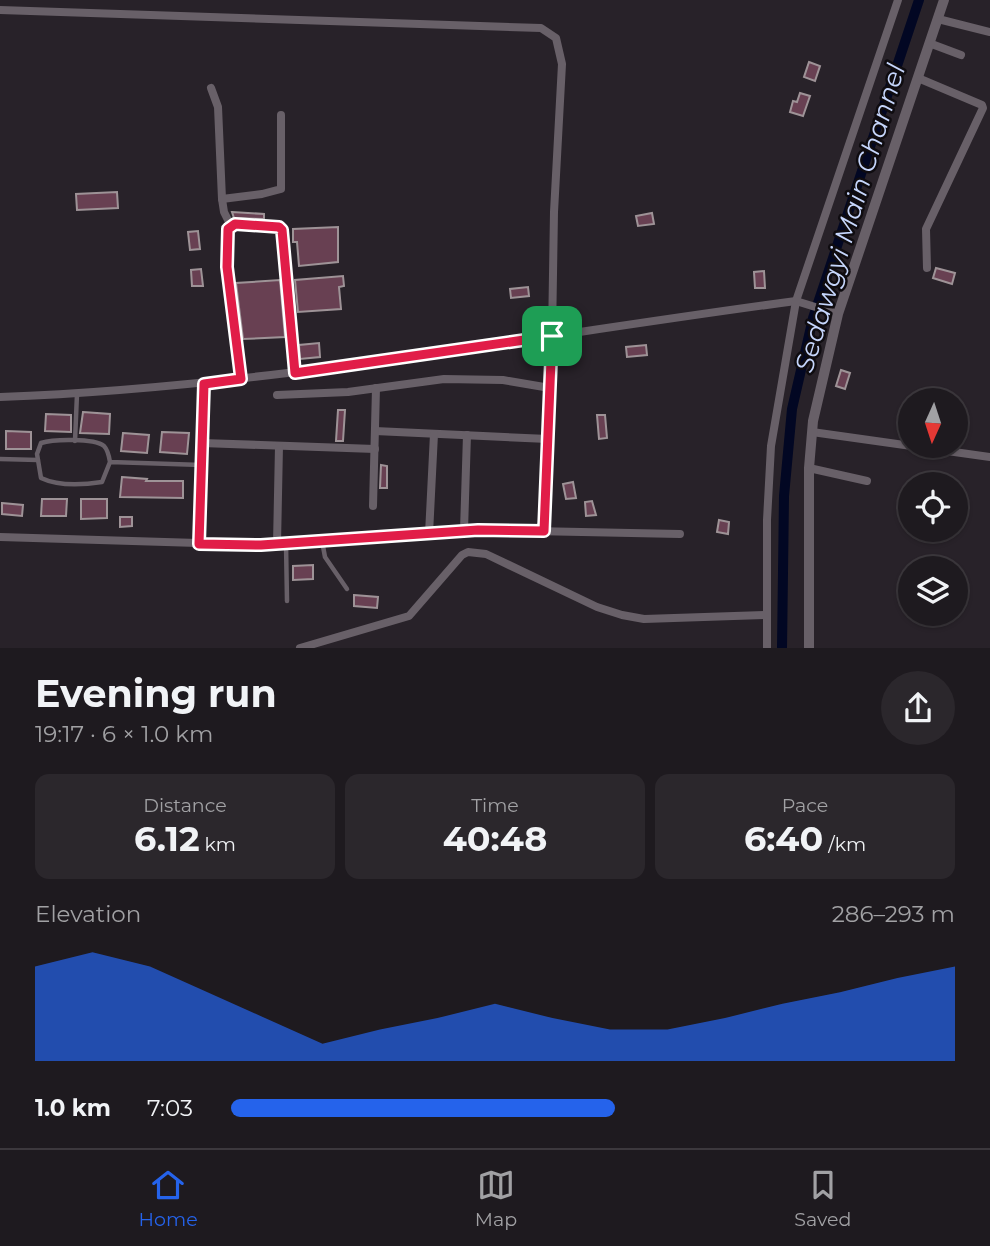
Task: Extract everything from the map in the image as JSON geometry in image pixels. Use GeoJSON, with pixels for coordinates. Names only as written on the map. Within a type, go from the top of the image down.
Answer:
{"type":"FeatureCollection","features":[{"type":"Feature","properties":{"kind":"street"},"geometry":{"type":"LineString","coordinates":[[766,648],[766,520],[771,446],[796,301],[898,0]]}},
{"type":"Feature","properties":{"kind":"street"},"geometry":{"type":"LineString","coordinates":[[809,648],[809,468],[812,432],[834,313],[944,0]]}},
{"type":"Feature","properties":{"kind":"street"},"geometry":{"type":"LineString","coordinates":[[0,10],[541,29],[556,38],[562,64],[554,212],[544,531]]}},
{"type":"Feature","properties":{"kind":"street"},"geometry":{"type":"LineString","coordinates":[[938,19],[990,32]]}},
{"type":"Feature","properties":{"kind":"street"},"geometry":{"type":"LineString","coordinates":[[929,43],[961,55]]}},
{"type":"Feature","properties":{"kind":"street"},"geometry":{"type":"LineString","coordinates":[[918,78],[984,108],[926,229],[927,268]]}},
{"type":"Feature","properties":{"kind":"street"},"geometry":{"type":"LineString","coordinates":[[211,88],[218,107],[222,199],[224,212],[231,226]]}},
{"type":"Feature","properties":{"kind":"street"},"geometry":{"type":"LineString","coordinates":[[222,199],[281,189],[281,115]]}},
{"type":"Feature","properties":{"kind":"street"},"geometry":{"type":"LineString","coordinates":[[241,379],[227,267],[228,229],[235,224],[279,227],[282,230],[295,373]]}},
{"type":"Feature","properties":{"kind":"street"},"geometry":{"type":"LineString","coordinates":[[0,397],[204,384],[796,301],[834,313]]}},
{"type":"Feature","properties":{"kind":"street"},"geometry":{"type":"LineString","coordinates":[[277,395],[376,388],[444,379],[503,380],[550,388]]}},
{"type":"Feature","properties":{"kind":"street"},"geometry":{"type":"LineString","coordinates":[[199,544],[204,384]]}},
{"type":"Feature","properties":{"kind":"street"},"geometry":{"type":"LineString","coordinates":[[373,506],[376,388]]}},
{"type":"Feature","properties":{"kind":"street"},"geometry":{"type":"LineString","coordinates":[[375,431],[548,439]]}},
{"type":"Feature","properties":{"kind":"street"},"geometry":{"type":"LineString","coordinates":[[812,432],[990,457]]}},
{"type":"Feature","properties":{"kind":"street"},"geometry":{"type":"LineString","coordinates":[[429,534],[434,434]]}},
{"type":"Feature","properties":{"kind":"street"},"geometry":{"type":"LineString","coordinates":[[464,531],[467,435]]}},
{"type":"Feature","properties":{"kind":"street"},"geometry":{"type":"LineString","coordinates":[[202,443],[374,449]]}},
{"type":"Feature","properties":{"kind":"street"},"geometry":{"type":"LineString","coordinates":[[279,446],[282,544]]}},
{"type":"Feature","properties":{"kind":"street"},"geometry":{"type":"LineString","coordinates":[[809,468],[867,481]]}},
{"type":"Feature","properties":{"kind":"street"},"geometry":{"type":"LineString","coordinates":[[0,537],[282,544],[464,531],[680,534]]}},
{"type":"Feature","properties":{"kind":"street"},"geometry":{"type":"LineString","coordinates":[[300,648],[409,616],[462,555],[468,552],[486,554],[597,607],[622,615],[645,619],[766,615]]}},
{"type":"Feature","properties":{"kind":"lane"},"geometry":{"type":"LineString","coordinates":[[75,441],[77,394]]}},
{"type":"Feature","properties":{"kind":"lane"},"geometry":{"type":"LineString","coordinates":[[52,440],[101,444],[107,450],[110,462],[102,482],[89,484],[48,481],[41,478],[38,460],[41,443],[52,440]]}},
{"type":"Feature","properties":{"kind":"lane"},"geometry":{"type":"LineString","coordinates":[[0,459],[38,460]]}},
{"type":"Feature","properties":{"kind":"lane"},"geometry":{"type":"LineString","coordinates":[[110,462],[202,465]]}},
{"type":"Feature","properties":{"kind":"lane"},"geometry":{"type":"LineString","coordinates":[[322,541],[325,557],[347,589]]}},
{"type":"Feature","properties":{"kind":"lane"},"geometry":{"type":"LineString","coordinates":[[282,544],[287,601]]}},
{"type":"Feature","properties":{"kind":"building"},"geometry":{"type":"Polygon","coordinates":[[[809,62],[820,66],[815,81],[804,77],[809,62]]]}},
{"type":"Feature","properties":{"kind":"building"},"geometry":{"type":"Polygon","coordinates":[[[800,93],[810,96],[803,116],[790,112],[793,101],[797,102],[800,93]]]}},
{"type":"Feature","properties":{"kind":"building"},"geometry":{"type":"Polygon","coordinates":[[[117,192],[118,208],[77,210],[76,194],[117,192]]]}},
{"type":"Feature","properties":{"kind":"building"},"geometry":{"type":"Polygon","coordinates":[[[232,212],[264,214],[264,219],[234,218],[232,212]]]}},
{"type":"Feature","properties":{"kind":"building"},"geometry":{"type":"Polygon","coordinates":[[[652,213],[654,224],[638,226],[636,216],[652,213]]]}},
{"type":"Feature","properties":{"kind":"building"},"geometry":{"type":"Polygon","coordinates":[[[338,227],[338,262],[299,266],[293,229],[338,227]]]}},
{"type":"Feature","properties":{"kind":"building"},"geometry":{"type":"Polygon","coordinates":[[[198,231],[200,249],[190,250],[188,232],[198,231]]]}},
{"type":"Feature","properties":{"kind":"building"},"geometry":{"type":"Polygon","coordinates":[[[936,268],[955,273],[952,284],[933,278],[936,268]]]}},
{"type":"Feature","properties":{"kind":"building"},"geometry":{"type":"Polygon","coordinates":[[[201,269],[203,286],[192,286],[191,270],[201,269]]]}},
{"type":"Feature","properties":{"kind":"building"},"geometry":{"type":"Polygon","coordinates":[[[764,271],[765,288],[755,288],[754,272],[764,271]]]}},
{"type":"Feature","properties":{"kind":"building"},"geometry":{"type":"Polygon","coordinates":[[[343,276],[344,286],[339,287],[341,309],[298,312],[295,280],[343,276]]]}},
{"type":"Feature","properties":{"kind":"building"},"geometry":{"type":"Polygon","coordinates":[[[280,280],[285,337],[243,339],[236,283],[280,280]]]}},
{"type":"Feature","properties":{"kind":"building"},"geometry":{"type":"Polygon","coordinates":[[[528,287],[529,296],[511,298],[510,289],[528,287]]]}},
{"type":"Feature","properties":{"kind":"building"},"geometry":{"type":"Polygon","coordinates":[[[319,343],[320,357],[300,359],[299,345],[319,343]]]}},
{"type":"Feature","properties":{"kind":"building"},"geometry":{"type":"Polygon","coordinates":[[[646,345],[647,355],[627,357],[626,347],[646,345]]]}},
{"type":"Feature","properties":{"kind":"building"},"geometry":{"type":"Polygon","coordinates":[[[841,370],[850,373],[845,389],[836,386],[841,370]]]}},
{"type":"Feature","properties":{"kind":"building"},"geometry":{"type":"Polygon","coordinates":[[[338,410],[345,410],[343,441],[336,441],[338,410]]]}},
{"type":"Feature","properties":{"kind":"building"},"geometry":{"type":"Polygon","coordinates":[[[83,412],[110,414],[109,434],[80,433],[83,412]]]}},
{"type":"Feature","properties":{"kind":"building"},"geometry":{"type":"Polygon","coordinates":[[[46,414],[71,415],[71,432],[45,431],[46,414]]]}},
{"type":"Feature","properties":{"kind":"building"},"geometry":{"type":"Polygon","coordinates":[[[597,415],[605,415],[607,438],[599,439],[597,415]]]}},
{"type":"Feature","properties":{"kind":"building"},"geometry":{"type":"Polygon","coordinates":[[[6,431],[31,432],[31,449],[6,449],[6,431]]]}},
{"type":"Feature","properties":{"kind":"building"},"geometry":{"type":"Polygon","coordinates":[[[162,432],[189,433],[187,454],[160,452],[162,432]]]}},
{"type":"Feature","properties":{"kind":"building"},"geometry":{"type":"Polygon","coordinates":[[[123,433],[149,435],[147,453],[121,451],[123,433]]]}},
{"type":"Feature","properties":{"kind":"building"},"geometry":{"type":"Polygon","coordinates":[[[381,465],[387,466],[387,488],[380,488],[381,465]]]}},
{"type":"Feature","properties":{"kind":"building"},"geometry":{"type":"Polygon","coordinates":[[[122,477],[147,479],[146,481],[183,481],[183,498],[120,497],[122,477]]]}},
{"type":"Feature","properties":{"kind":"building"},"geometry":{"type":"Polygon","coordinates":[[[573,482],[576,498],[566,499],[563,484],[573,482]]]}},
{"type":"Feature","properties":{"kind":"building"},"geometry":{"type":"Polygon","coordinates":[[[42,499],[67,499],[66,516],[41,516],[42,499]]]}},
{"type":"Feature","properties":{"kind":"building"},"geometry":{"type":"Polygon","coordinates":[[[81,499],[107,499],[107,518],[81,519],[81,499]]]}},
{"type":"Feature","properties":{"kind":"building"},"geometry":{"type":"Polygon","coordinates":[[[592,501],[596,515],[586,516],[585,502],[592,501]]]}},
{"type":"Feature","properties":{"kind":"building"},"geometry":{"type":"Polygon","coordinates":[[[2,503],[23,505],[22,516],[2,514],[2,503]]]}},
{"type":"Feature","properties":{"kind":"building"},"geometry":{"type":"Polygon","coordinates":[[[120,517],[132,517],[132,526],[120,527],[120,517]]]}},
{"type":"Feature","properties":{"kind":"building"},"geometry":{"type":"Polygon","coordinates":[[[719,520],[729,522],[728,534],[717,532],[719,520]]]}},
{"type":"Feature","properties":{"kind":"building"},"geometry":{"type":"Polygon","coordinates":[[[313,565],[313,579],[293,580],[293,566],[313,565]]]}},
{"type":"Feature","properties":{"kind":"building"},"geometry":{"type":"Polygon","coordinates":[[[354,595],[378,597],[377,608],[354,606],[354,595]]]}},
{"type":"Feature","properties":{"kind":"waterway","name":"Sedawgyi Main Channel"},"geometry":{"type":"LineString","coordinates":[[782,648],[784,496],[792,409],[813,318],[919,0]]}},
{"type":"Feature","properties":{"kind":"route"},"geometry":{"type":"LineString","coordinates":[[231,226],[279,227],[282,230],[295,373],[552,336],[544,531],[478,530],[261,545],[199,544],[204,384],[241,379],[227,267],[228,229],[231,226]]}}]}
